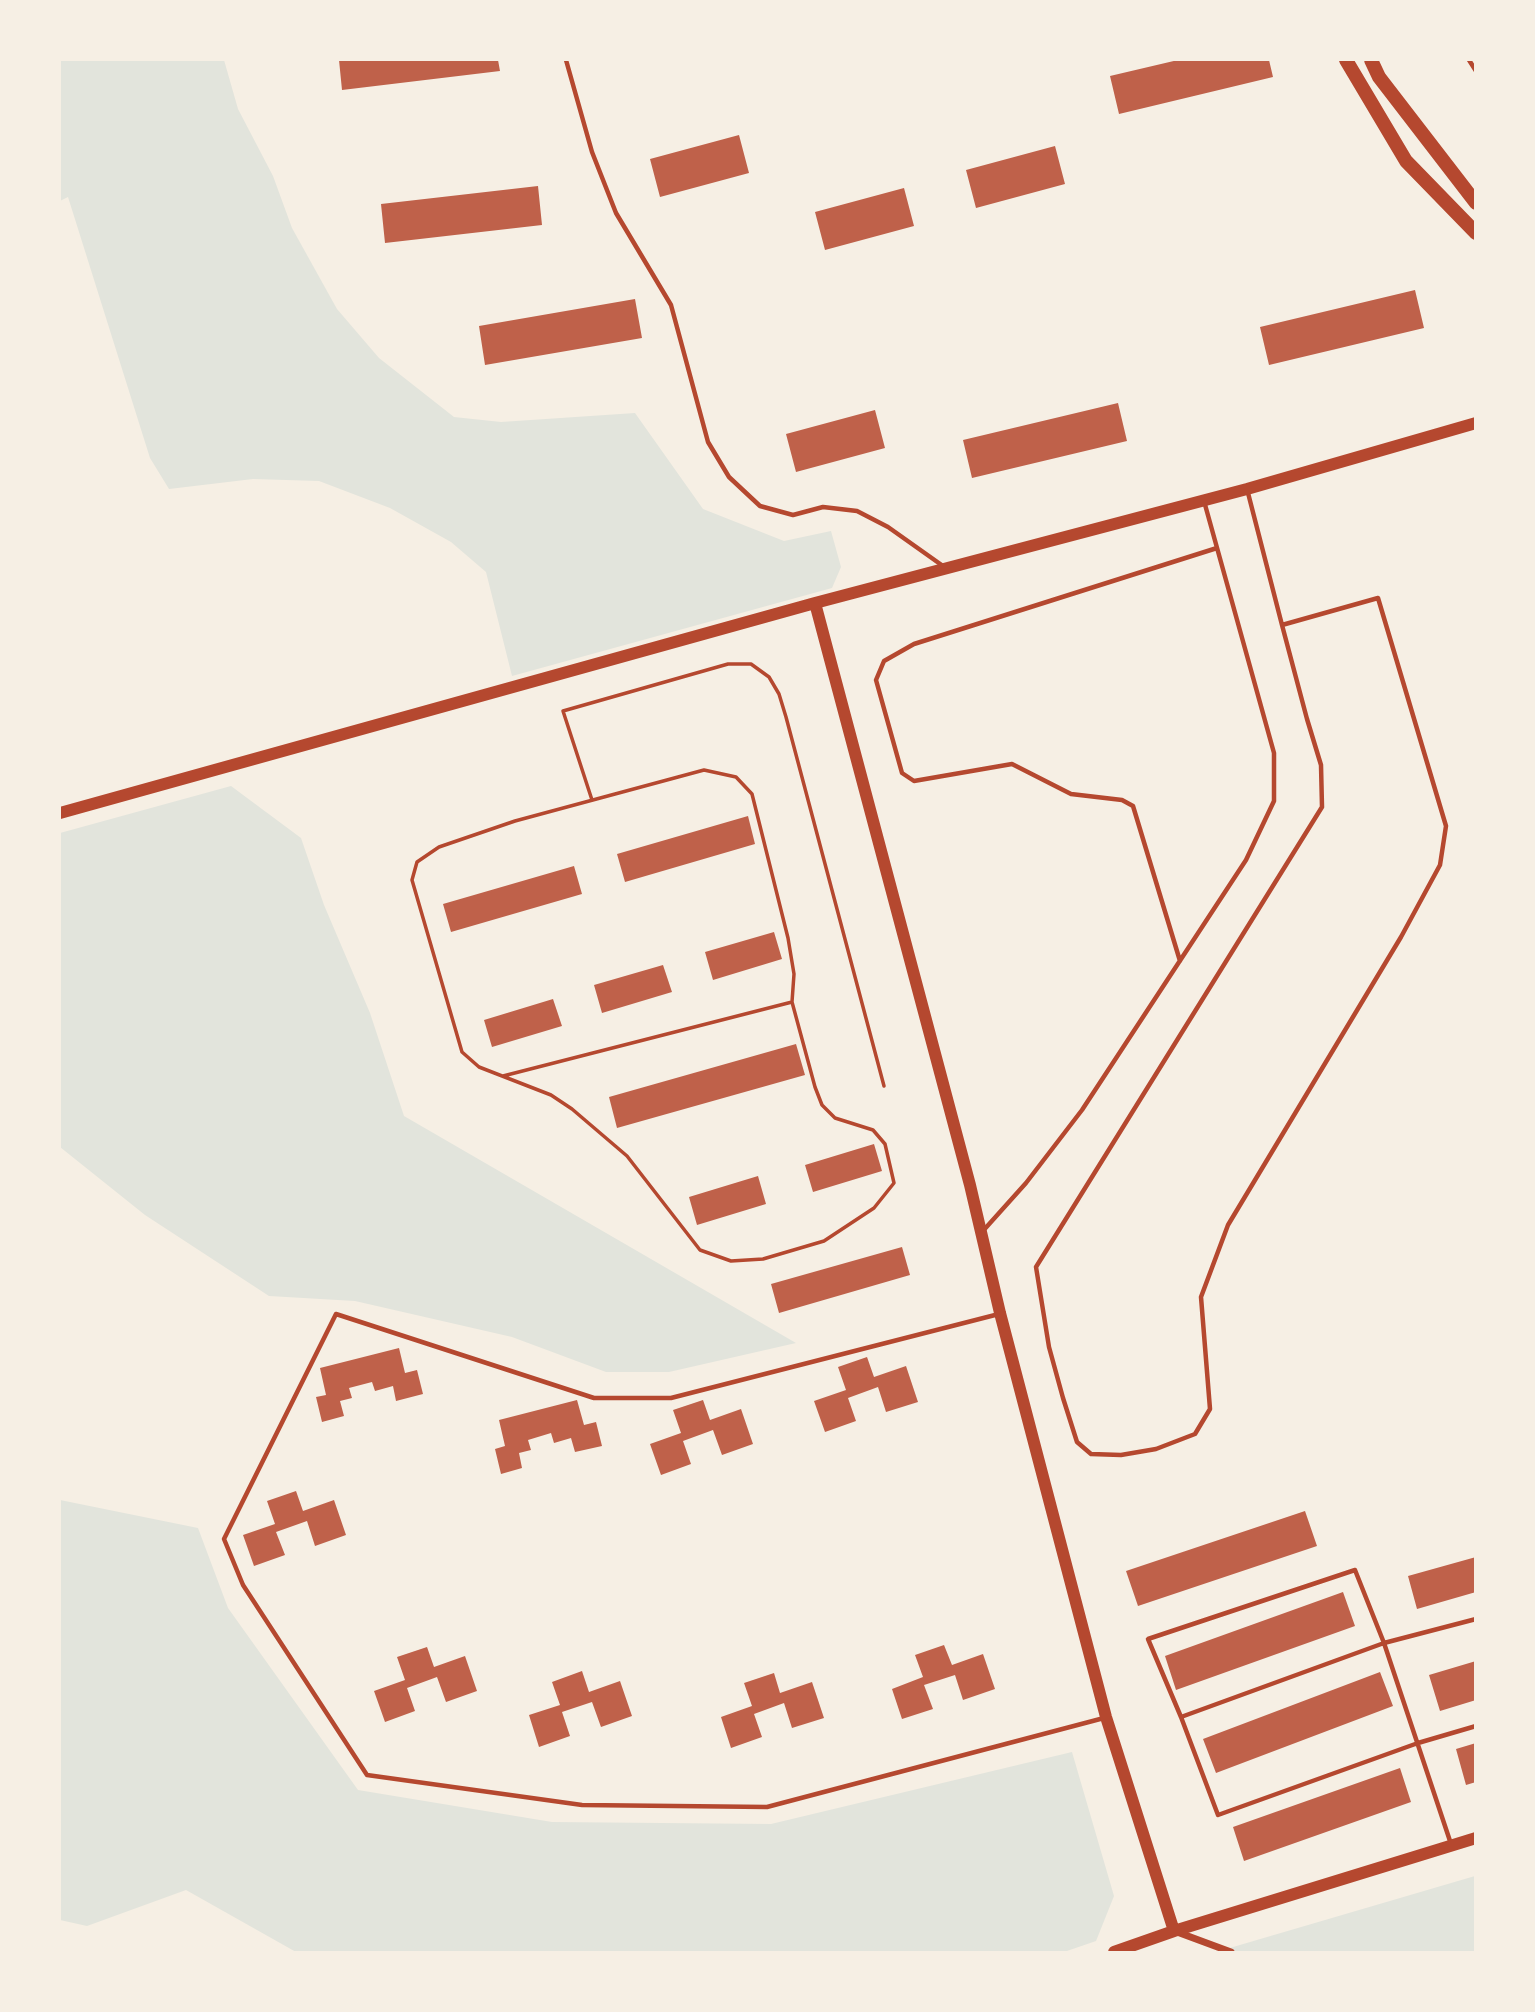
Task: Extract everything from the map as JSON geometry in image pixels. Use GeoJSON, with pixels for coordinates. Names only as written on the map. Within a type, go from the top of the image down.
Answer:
{"type":"FeatureCollection","features":[{"type":"Feature","properties":{"kind":"main road"},"geometry":{"type":"LineString","coordinates":[[1346,60],[1406,160],[1475,233]]}},
{"type":"Feature","properties":{"kind":"main road"},"geometry":{"type":"LineString","coordinates":[[1371,60],[1379,77],[1475,203]]}},
{"type":"Feature","properties":{"kind":"street"},"geometry":{"type":"LineString","coordinates":[[60,813],[815,603],[1247,489],[1475,423]]}},
{"type":"Feature","properties":{"kind":"street"},"geometry":{"type":"LineString","coordinates":[[815,603],[1106,1717],[1174,1931]]}},
{"type":"Feature","properties":{"kind":"street"},"geometry":{"type":"LineString","coordinates":[[1114,1952],[1451,1843],[1475,1838]]}},
{"type":"Feature","properties":{"kind":"street"},"geometry":{"type":"LineString","coordinates":[[1174,1931],[1231,1952]]}},
{"type":"Feature","properties":{"kind":"lane"},"geometry":{"type":"LineString","coordinates":[[566,60],[592,152],[616,213],[671,305],[708,442],[729,477],[760,506],[793,514],[823,506],[857,511],[888,527],[946,569]]}},
{"type":"Feature","properties":{"kind":"lane"},"geometry":{"type":"LineString","coordinates":[[1469,60],[1475,71]]}},
{"type":"Feature","properties":{"kind":"lane"},"geometry":{"type":"LineString","coordinates":[[1247,489],[1282,625],[1321,765],[1322,807],[1035,1267],[1049,1347],[1063,1398],[1077,1441],[1091,1454],[1121,1455],[1156,1449],[1195,1434],[1209,1409],[1201,1297],[1228,1226],[1401,937],[1440,865],[1446,826],[1378,598],[1282,625]]}},
{"type":"Feature","properties":{"kind":"lane"},"geometry":{"type":"LineString","coordinates":[[981,1233],[1027,1183],[1082,1110],[1246,860],[1274,801],[1274,753],[1204,500]]}},
{"type":"Feature","properties":{"kind":"lane"},"geometry":{"type":"LineString","coordinates":[[1180,961],[1133,806],[1122,800],[1071,794],[1012,764],[914,781],[902,773],[876,680],[884,661],[914,644],[1217,548]]}},
{"type":"Feature","properties":{"kind":"lane"},"geometry":{"type":"LineString","coordinates":[[1000,1313],[671,1398],[594,1398],[336,1314],[224,1539],[243,1585],[367,1775],[582,1805],[767,1807],[1106,1717]]}},
{"type":"Feature","properties":{"kind":"lane"},"geometry":{"type":"LineString","coordinates":[[1451,1843],[1418,1743],[1384,1643],[1354,1570],[1148,1639],[1218,1815],[1418,1743],[1475,1726]]}},
{"type":"Feature","properties":{"kind":"lane"},"geometry":{"type":"LineString","coordinates":[[1181,1717],[1384,1643],[1475,1619]]}},
{"type":"Feature","properties":{"kind":"path"},"geometry":{"type":"LineString","coordinates":[[592,800],[563,710],[728,664],[751,664],[768,677],[779,694],[786,718],[884,1086]]}},
{"type":"Feature","properties":{"kind":"path"},"geometry":{"type":"LineString","coordinates":[[704,770],[736,777],[752,794],[760,818],[794,974],[792,1002],[822,1105],[835,1118],[873,1130],[889,1153],[894,1183],[874,1208],[824,1241],[763,1259],[732,1261],[700,1250],[626,1156],[551,1095],[479,1067],[462,1052],[412,880],[417,862],[439,847],[515,821],[592,800],[704,770]]}},
{"type":"Feature","properties":{"kind":"path"},"geometry":{"type":"LineString","coordinates":[[503,1076],[792,1002]]}},
{"type":"Feature","properties":{"kind":"shaded area"},"geometry":{"type":"Polygon","coordinates":[[[60,60],[224,60],[238,109],[273,176],[292,228],[337,309],[379,358],[454,417],[501,422],[635,413],[703,509],[784,541],[831,531],[841,567],[832,588],[512,676],[486,572],[451,542],[390,508],[319,481],[253,479],[169,489],[150,458],[68,197],[60,201],[60,60]]]}},
{"type":"Feature","properties":{"kind":"shaded area"},"geometry":{"type":"Polygon","coordinates":[[[231,786],[301,838],[324,905],[370,1013],[404,1116],[796,1343],[669,1372],[606,1372],[512,1337],[355,1301],[269,1296],[145,1215],[60,1147],[60,833],[231,786]]]}},
{"type":"Feature","properties":{"kind":"shaded area"},"geometry":{"type":"Polygon","coordinates":[[[60,1500],[198,1528],[228,1608],[358,1790],[552,1822],[771,1824],[1072,1752],[1114,1896],[1096,1941],[1064,1952],[296,1952],[186,1890],[87,1926],[60,1920],[60,1500]]]}},
{"type":"Feature","properties":{"kind":"shaded area"},"geometry":{"type":"Polygon","coordinates":[[[1475,1876],[1475,1952],[1216,1952],[1475,1876]]]}},
{"type":"Feature","properties":{"kind":"building"},"geometry":{"type":"Polygon","coordinates":[[[339,60],[498,60],[500,71],[342,90],[339,60]]]}},
{"type":"Feature","properties":{"kind":"building"},"geometry":{"type":"Polygon","coordinates":[[[1178,60],[1269,60],[1273,77],[1119,114],[1110,76],[1178,60]]]}},
{"type":"Feature","properties":{"kind":"building"},"geometry":{"type":"Polygon","coordinates":[[[739,135],[749,173],[660,197],[650,159],[739,135]]]}},
{"type":"Feature","properties":{"kind":"building"},"geometry":{"type":"Polygon","coordinates":[[[1055,146],[1065,184],[976,208],[966,170],[1055,146]]]}},
{"type":"Feature","properties":{"kind":"building"},"geometry":{"type":"Polygon","coordinates":[[[538,186],[542,225],[385,243],[381,204],[538,186]]]}},
{"type":"Feature","properties":{"kind":"building"},"geometry":{"type":"Polygon","coordinates":[[[904,188],[914,226],[825,250],[815,212],[904,188]]]}},
{"type":"Feature","properties":{"kind":"building"},"geometry":{"type":"Polygon","coordinates":[[[1415,290],[1424,328],[1269,365],[1260,327],[1415,290]]]}},
{"type":"Feature","properties":{"kind":"building"},"geometry":{"type":"Polygon","coordinates":[[[635,299],[642,338],[485,365],[479,326],[635,299]]]}},
{"type":"Feature","properties":{"kind":"building"},"geometry":{"type":"Polygon","coordinates":[[[1118,403],[1127,441],[972,478],[963,440],[1118,403]]]}},
{"type":"Feature","properties":{"kind":"building"},"geometry":{"type":"Polygon","coordinates":[[[875,410],[885,448],[796,472],[786,434],[875,410]]]}},
{"type":"Feature","properties":{"kind":"building"},"geometry":{"type":"Polygon","coordinates":[[[748,816],[755,844],[625,882],[617,854],[748,816]]]}},
{"type":"Feature","properties":{"kind":"building"},"geometry":{"type":"Polygon","coordinates":[[[574,866],[582,894],[451,932],[443,904],[574,866]]]}},
{"type":"Feature","properties":{"kind":"building"},"geometry":{"type":"Polygon","coordinates":[[[774,932],[782,959],[713,980],[705,952],[774,932]]]}},
{"type":"Feature","properties":{"kind":"building"},"geometry":{"type":"Polygon","coordinates":[[[663,965],[672,992],[602,1013],[594,985],[663,965]]]}},
{"type":"Feature","properties":{"kind":"building"},"geometry":{"type":"Polygon","coordinates":[[[553,999],[562,1026],[492,1047],[484,1020],[553,999]]]}},
{"type":"Feature","properties":{"kind":"building"},"geometry":{"type":"Polygon","coordinates":[[[796,1044],[805,1075],[617,1128],[609,1097],[796,1044]]]}},
{"type":"Feature","properties":{"kind":"building"},"geometry":{"type":"Polygon","coordinates":[[[874,1144],[882,1171],[813,1192],[805,1165],[874,1144]]]}},
{"type":"Feature","properties":{"kind":"building"},"geometry":{"type":"Polygon","coordinates":[[[758,1176],[766,1204],[697,1225],[689,1197],[758,1176]]]}},
{"type":"Feature","properties":{"kind":"building"},"geometry":{"type":"Polygon","coordinates":[[[902,1247],[910,1275],[779,1313],[771,1284],[902,1247]]]}},
{"type":"Feature","properties":{"kind":"building"},"geometry":{"type":"Polygon","coordinates":[[[399,1348],[405,1373],[417,1370],[423,1394],[396,1401],[393,1386],[375,1391],[372,1382],[349,1388],[352,1398],[340,1401],[344,1416],[322,1422],[316,1397],[326,1395],[320,1368],[399,1348]]]}},
{"type":"Feature","properties":{"kind":"building"},"geometry":{"type":"Polygon","coordinates":[[[867,1357],[874,1377],[906,1366],[918,1402],[886,1412],[878,1387],[848,1398],[856,1421],[825,1432],[814,1401],[846,1390],[838,1367],[867,1357]]]}},
{"type":"Feature","properties":{"kind":"building"},"geometry":{"type":"Polygon","coordinates":[[[577,1400],[584,1425],[596,1422],[602,1446],[575,1452],[571,1438],[554,1443],[551,1433],[528,1440],[531,1450],[519,1453],[522,1468],[501,1474],[495,1449],[505,1446],[499,1420],[577,1400]]]}},
{"type":"Feature","properties":{"kind":"building"},"geometry":{"type":"Polygon","coordinates":[[[703,1400],[710,1420],[741,1409],[753,1444],[722,1455],[713,1430],[683,1441],[691,1464],[661,1475],[650,1444],[681,1433],[673,1410],[703,1400]]]}},
{"type":"Feature","properties":{"kind":"building"},"geometry":{"type":"Polygon","coordinates":[[[296,1491],[303,1511],[334,1500],[346,1535],[315,1546],[307,1521],[276,1532],[285,1555],[254,1566],[243,1535],[275,1524],[267,1501],[296,1491]]]}},
{"type":"Feature","properties":{"kind":"building"},"geometry":{"type":"Polygon","coordinates":[[[1305,1511],[1317,1546],[1138,1606],[1126,1571],[1305,1511]]]}},
{"type":"Feature","properties":{"kind":"building"},"geometry":{"type":"Polygon","coordinates":[[[1476,1557],[1476,1592],[1417,1609],[1408,1576],[1476,1557]]]}},
{"type":"Feature","properties":{"kind":"building"},"geometry":{"type":"Polygon","coordinates":[[[1343,1592],[1355,1626],[1176,1690],[1165,1656],[1343,1592]]]}},
{"type":"Feature","properties":{"kind":"building"},"geometry":{"type":"Polygon","coordinates":[[[944,1645],[952,1665],[983,1654],[995,1689],[963,1700],[955,1675],[924,1685],[933,1709],[902,1719],[892,1689],[923,1677],[915,1655],[944,1645]]]}},
{"type":"Feature","properties":{"kind":"building"},"geometry":{"type":"Polygon","coordinates":[[[427,1647],[434,1667],[465,1656],[477,1691],[446,1702],[437,1677],[407,1688],[415,1711],[385,1722],[374,1691],[405,1680],[397,1657],[427,1647]]]}},
{"type":"Feature","properties":{"kind":"building"},"geometry":{"type":"Polygon","coordinates":[[[1476,1661],[1476,1700],[1440,1711],[1429,1675],[1476,1661]]]}},
{"type":"Feature","properties":{"kind":"building"},"geometry":{"type":"Polygon","coordinates":[[[582,1671],[589,1692],[620,1681],[632,1716],[601,1727],[592,1702],[562,1712],[570,1736],[539,1747],[529,1715],[560,1705],[552,1682],[582,1671]]]}},
{"type":"Feature","properties":{"kind":"building"},"geometry":{"type":"Polygon","coordinates":[[[1380,1672],[1393,1706],[1216,1773],[1203,1739],[1380,1672]]]}},
{"type":"Feature","properties":{"kind":"building"},"geometry":{"type":"Polygon","coordinates":[[[774,1673],[780,1693],[812,1682],[824,1718],[792,1728],[784,1703],[754,1714],[762,1737],[731,1748],[721,1717],[752,1706],[744,1683],[774,1673]]]}},
{"type":"Feature","properties":{"kind":"building"},"geometry":{"type":"Polygon","coordinates":[[[1476,1743],[1476,1782],[1466,1785],[1456,1749],[1476,1743]]]}},
{"type":"Feature","properties":{"kind":"building"},"geometry":{"type":"Polygon","coordinates":[[[1400,1768],[1411,1802],[1244,1861],[1233,1827],[1400,1768]]]}}]}
